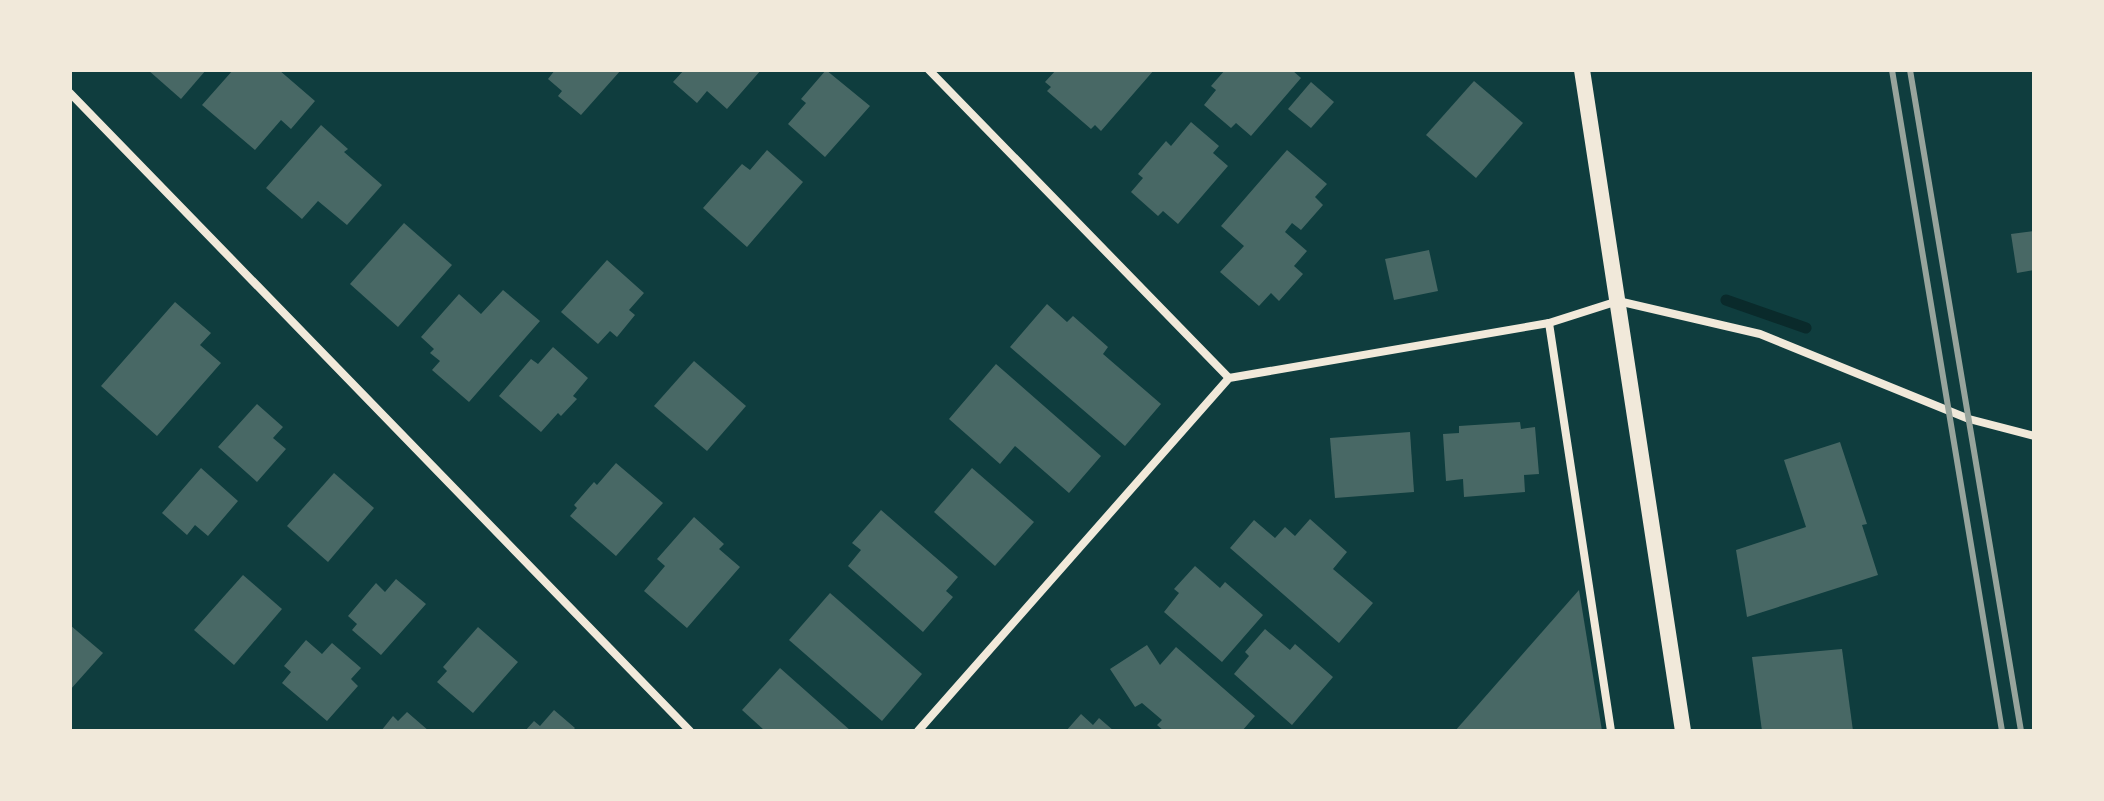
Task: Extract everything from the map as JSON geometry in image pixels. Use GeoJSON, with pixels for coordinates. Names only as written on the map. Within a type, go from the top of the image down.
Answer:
{"type":"FeatureCollection","features":[{"type":"Feature","properties":{"kind":"main road"},"geometry":{"type":"LineString","coordinates":[[1582,70],[1683,731]]}},
{"type":"Feature","properties":{"kind":"street"},"geometry":{"type":"LineString","coordinates":[[929,70],[1229,378]]}},
{"type":"Feature","properties":{"kind":"street"},"geometry":{"type":"LineString","coordinates":[[70,93],[690,731]]}},
{"type":"Feature","properties":{"kind":"street"},"geometry":{"type":"LineString","coordinates":[[918,731],[1229,378],[1549,323],[1618,301],[1760,334],[1969,419],[2034,436]]}},
{"type":"Feature","properties":{"kind":"street"},"geometry":{"type":"LineString","coordinates":[[1549,323],[1611,731]]}},
{"type":"Feature","properties":{"kind":"building"},"geometry":{"type":"Polygon","coordinates":[[[148,70],[206,70],[181,99],[148,70]]]}},
{"type":"Feature","properties":{"kind":"building"},"geometry":{"type":"Polygon","coordinates":[[[233,70],[279,70],[315,101],[291,129],[281,120],[255,150],[202,105],[233,70]]]}},
{"type":"Feature","properties":{"kind":"building"},"geometry":{"type":"Polygon","coordinates":[[[555,70],[621,70],[581,115],[558,96],[562,91],[548,79],[555,70]]]}},
{"type":"Feature","properties":{"kind":"building"},"geometry":{"type":"Polygon","coordinates":[[[684,70],[761,70],[727,109],[707,91],[697,103],[673,82],[684,70]]]}},
{"type":"Feature","properties":{"kind":"building"},"geometry":{"type":"Polygon","coordinates":[[[826,70],[870,106],[825,157],[788,124],[806,103],[801,99],[826,70]]]}},
{"type":"Feature","properties":{"kind":"building"},"geometry":{"type":"Polygon","coordinates":[[[1056,70],[1154,70],[1101,131],[1095,125],[1091,129],[1047,91],[1051,87],[1045,82],[1056,70]]]}},
{"type":"Feature","properties":{"kind":"building"},"geometry":{"type":"Polygon","coordinates":[[[1225,70],[1292,70],[1301,78],[1251,136],[1236,123],[1231,128],[1204,105],[1216,90],[1211,86],[1225,70]]]}},
{"type":"Feature","properties":{"kind":"building"},"geometry":{"type":"Polygon","coordinates":[[[1474,81],[1523,123],[1476,178],[1426,135],[1474,81]]]}},
{"type":"Feature","properties":{"kind":"building"},"geometry":{"type":"Polygon","coordinates":[[[1311,82],[1334,102],[1311,128],[1288,109],[1311,82]]]}},
{"type":"Feature","properties":{"kind":"building"},"geometry":{"type":"Polygon","coordinates":[[[1191,122],[1219,146],[1213,153],[1228,166],[1178,224],[1163,211],[1158,216],[1131,192],[1143,178],[1138,174],[1166,141],[1171,146],[1191,122]]]}},
{"type":"Feature","properties":{"kind":"building"},"geometry":{"type":"Polygon","coordinates":[[[321,125],[348,149],[344,152],[382,185],[347,225],[318,201],[302,219],[266,188],[321,125]]]}},
{"type":"Feature","properties":{"kind":"building"},"geometry":{"type":"Polygon","coordinates":[[[767,150],[803,182],[747,247],[703,208],[742,164],[750,170],[767,150]]]}},
{"type":"Feature","properties":{"kind":"building"},"geometry":{"type":"Polygon","coordinates":[[[1287,150],[1327,184],[1315,197],[1323,205],[1301,230],[1292,223],[1285,232],[1307,251],[1294,266],[1303,274],[1279,301],[1271,293],[1259,306],[1220,272],[1244,246],[1221,226],[1287,150]]]}},
{"type":"Feature","properties":{"kind":"building"},"geometry":{"type":"Polygon","coordinates":[[[404,223],[452,265],[398,327],[350,284],[404,223]]]}},
{"type":"Feature","properties":{"kind":"building"},"geometry":{"type":"Polygon","coordinates":[[[2034,231],[2034,270],[2017,273],[2011,234],[2034,231]]]}},
{"type":"Feature","properties":{"kind":"building"},"geometry":{"type":"Polygon","coordinates":[[[1429,250],[1438,291],[1394,300],[1385,259],[1429,250]]]}},
{"type":"Feature","properties":{"kind":"building"},"geometry":{"type":"Polygon","coordinates":[[[607,260],[644,293],[629,310],[635,315],[617,337],[610,331],[598,344],[561,312],[607,260]]]}},
{"type":"Feature","properties":{"kind":"building"},"geometry":{"type":"Polygon","coordinates":[[[503,290],[540,321],[469,402],[432,370],[440,361],[430,353],[434,349],[421,337],[459,294],[481,314],[503,290]]]}},
{"type":"Feature","properties":{"kind":"building"},"geometry":{"type":"Polygon","coordinates":[[[175,302],[211,333],[200,345],[221,363],[157,436],[101,386],[175,302]]]}},
{"type":"Feature","properties":{"kind":"building"},"geometry":{"type":"Polygon","coordinates":[[[1047,304],[1067,322],[1073,316],[1108,347],[1103,354],[1161,404],[1125,446],[1010,347],[1047,304]]]}},
{"type":"Feature","properties":{"kind":"building"},"geometry":{"type":"Polygon","coordinates":[[[553,347],[588,378],[573,396],[577,399],[561,416],[558,413],[541,432],[499,396],[531,359],[538,364],[553,347]]]}},
{"type":"Feature","properties":{"kind":"building"},"geometry":{"type":"Polygon","coordinates":[[[694,361],[746,406],[707,451],[654,406],[694,361]]]}},
{"type":"Feature","properties":{"kind":"building"},"geometry":{"type":"Polygon","coordinates":[[[996,364],[1101,456],[1069,493],[1015,446],[1000,464],[949,419],[996,364]]]}},
{"type":"Feature","properties":{"kind":"building"},"geometry":{"type":"Polygon","coordinates":[[[257,404],[283,427],[273,438],[286,449],[257,482],[218,447],[257,404]]]}},
{"type":"Feature","properties":{"kind":"building"},"geometry":{"type":"Polygon","coordinates":[[[1520,422],[1521,429],[1535,427],[1539,474],[1524,475],[1525,492],[1464,497],[1463,479],[1446,481],[1443,434],[1459,433],[1459,426],[1520,422]]]}},
{"type":"Feature","properties":{"kind":"building"},"geometry":{"type":"Polygon","coordinates":[[[1410,432],[1414,492],[1335,498],[1330,438],[1410,432]]]}},
{"type":"Feature","properties":{"kind":"building"},"geometry":{"type":"Polygon","coordinates":[[[1840,442],[1867,524],[1862,525],[1878,575],[1747,617],[1736,550],[1806,527],[1784,460],[1840,442]]]}},
{"type":"Feature","properties":{"kind":"building"},"geometry":{"type":"Polygon","coordinates":[[[616,463],[663,503],[616,556],[570,516],[577,508],[574,505],[616,463]]]}},
{"type":"Feature","properties":{"kind":"building"},"geometry":{"type":"Polygon","coordinates":[[[201,468],[238,501],[208,536],[195,525],[187,535],[162,513],[201,468]]]}},
{"type":"Feature","properties":{"kind":"building"},"geometry":{"type":"Polygon","coordinates":[[[972,468],[1034,522],[995,566],[934,512],[972,468]]]}},
{"type":"Feature","properties":{"kind":"building"},"geometry":{"type":"Polygon","coordinates":[[[334,473],[374,508],[328,562],[287,526],[334,473]]]}},
{"type":"Feature","properties":{"kind":"building"},"geometry":{"type":"Polygon","coordinates":[[[881,510],[958,577],[946,591],[953,597],[923,632],[848,566],[861,550],[852,543],[881,510]]]}},
{"type":"Feature","properties":{"kind":"building"},"geometry":{"type":"Polygon","coordinates":[[[694,517],[724,544],[719,549],[740,567],[687,628],[644,591],[665,566],[657,559],[694,517]]]}},
{"type":"Feature","properties":{"kind":"building"},"geometry":{"type":"Polygon","coordinates":[[[1310,519],[1347,552],[1333,569],[1373,603],[1339,643],[1230,548],[1254,520],[1275,538],[1285,527],[1295,536],[1310,519]]]}},
{"type":"Feature","properties":{"kind":"building"},"geometry":{"type":"Polygon","coordinates":[[[1195,566],[1220,588],[1225,582],[1263,615],[1222,662],[1164,612],[1179,593],[1174,589],[1195,566]]]}},
{"type":"Feature","properties":{"kind":"building"},"geometry":{"type":"Polygon","coordinates":[[[243,575],[282,609],[234,665],[194,630],[243,575]]]}},
{"type":"Feature","properties":{"kind":"building"},"geometry":{"type":"Polygon","coordinates":[[[396,579],[426,604],[381,655],[352,630],[357,624],[348,616],[376,583],[385,592],[396,579]]]}},
{"type":"Feature","properties":{"kind":"building"},"geometry":{"type":"Polygon","coordinates":[[[1579,590],[1602,731],[1455,731],[1579,590]]]}},
{"type":"Feature","properties":{"kind":"building"},"geometry":{"type":"Polygon","coordinates":[[[830,593],[922,674],[882,721],[789,640],[830,593]]]}},
{"type":"Feature","properties":{"kind":"building"},"geometry":{"type":"Polygon","coordinates":[[[70,625],[103,653],[70,690],[70,625]]]}},
{"type":"Feature","properties":{"kind":"building"},"geometry":{"type":"Polygon","coordinates":[[[478,627],[518,662],[473,713],[437,682],[447,671],[443,667],[478,627]]]}},
{"type":"Feature","properties":{"kind":"building"},"geometry":{"type":"Polygon","coordinates":[[[1265,629],[1290,650],[1295,644],[1333,677],[1292,725],[1234,674],[1249,656],[1245,652],[1265,629]]]}},
{"type":"Feature","properties":{"kind":"building"},"geometry":{"type":"Polygon","coordinates":[[[306,640],[322,654],[332,643],[361,668],[351,679],[358,686],[327,721],[282,683],[291,672],[284,666],[306,640]]]}},
{"type":"Feature","properties":{"kind":"building"},"geometry":{"type":"Polygon","coordinates":[[[1147,645],[1160,665],[1176,647],[1255,716],[1242,731],[1164,731],[1157,725],[1162,720],[1142,703],[1135,707],[1110,669],[1147,645]]]}},
{"type":"Feature","properties":{"kind":"building"},"geometry":{"type":"Polygon","coordinates":[[[1842,649],[1853,731],[1762,731],[1752,657],[1842,649]]]}},
{"type":"Feature","properties":{"kind":"building"},"geometry":{"type":"Polygon","coordinates":[[[780,668],[851,731],[765,731],[742,710],[780,668]]]}},
{"type":"Feature","properties":{"kind":"building"},"geometry":{"type":"Polygon","coordinates":[[[554,710],[575,728],[572,731],[525,731],[534,721],[540,726],[554,710]]]}},
{"type":"Feature","properties":{"kind":"building"},"geometry":{"type":"Polygon","coordinates":[[[407,712],[429,731],[381,731],[393,716],[398,721],[407,712]]]}},
{"type":"Feature","properties":{"kind":"building"},"geometry":{"type":"Polygon","coordinates":[[[1081,714],[1093,725],[1099,718],[1114,731],[1066,731],[1081,714]]]}},
{"type":"Feature","properties":{"kind":"waterway"},"geometry":{"type":"LineString","coordinates":[[1726,300],[1806,328]]}},
{"type":"Feature","properties":{"kind":"railway"},"geometry":{"type":"LineString","coordinates":[[1892,70],[2002,731]]}},
{"type":"Feature","properties":{"kind":"railway"},"geometry":{"type":"LineString","coordinates":[[1910,70],[2021,731]]}}]}
